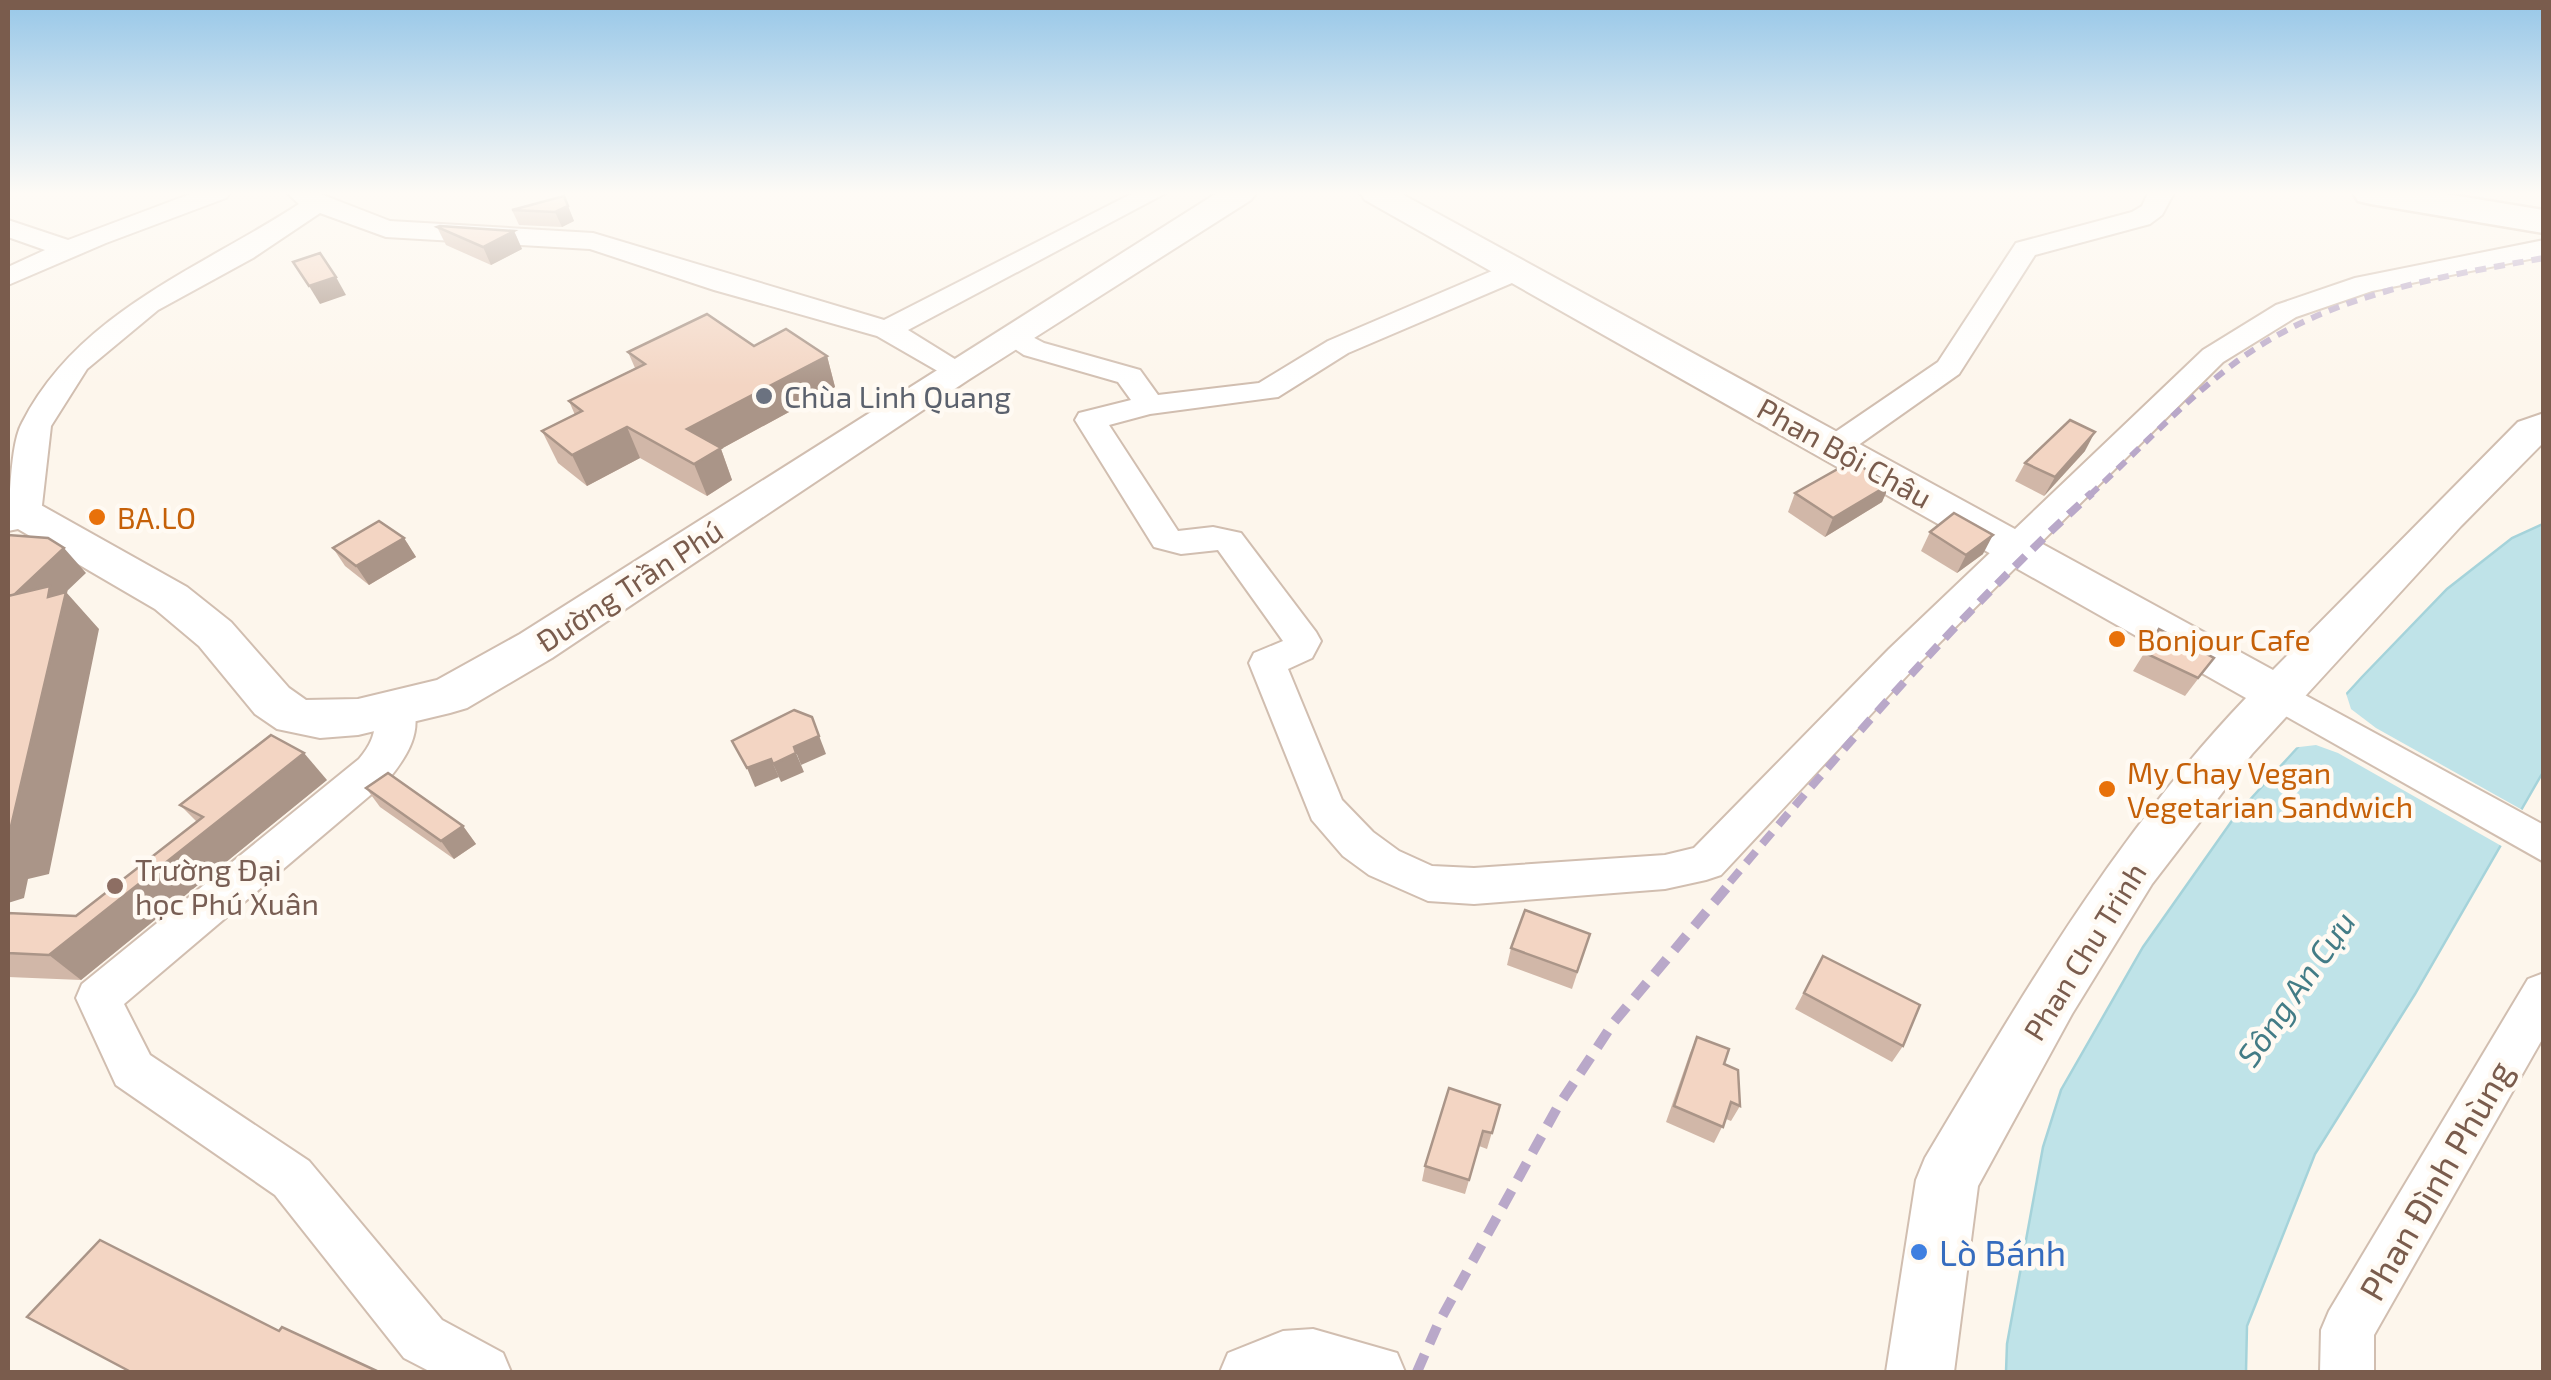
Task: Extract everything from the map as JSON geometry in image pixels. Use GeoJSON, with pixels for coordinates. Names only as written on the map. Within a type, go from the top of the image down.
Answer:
{"type":"FeatureCollection","features":[{"type":"Feature","properties":{"kind":"street"},"geometry":{"type":"LineString","coordinates":[[8,277],[53,257]]}},
{"type":"Feature","properties":{"kind":"street"},"geometry":{"type":"LineString","coordinates":[[16,516],[34,426],[76,364],[110,331],[148,304],[234,257]]}},
{"type":"Feature","properties":{"kind":"street"},"geometry":{"type":"LineString","coordinates":[[645,257],[887,330],[955,372]]}},
{"type":"Feature","properties":{"kind":"street"},"geometry":{"type":"LineString","coordinates":[[887,330],[1028,257]]}},
{"type":"Feature","properties":{"kind":"street","name":"Đường Trần Phú"},"geometry":{"type":"LineString","coordinates":[[16,516],[170,598],[215,634],[272,701],[294,716],[320,720],[396,708],[450,695],[536,646],[1138,257]]}},
{"type":"Feature","properties":{"kind":"street","name":"Phan Bội Châu"},"geometry":{"type":"LineString","coordinates":[[1493,257],[2295,704]]}},
{"type":"Feature","properties":{"kind":"street"},"geometry":{"type":"LineString","coordinates":[[1836,446],[1949,368],[2020,257]]}},
{"type":"Feature","properties":{"kind":"street"},"geometry":{"type":"LineString","coordinates":[[1516,270],[1338,347],[1266,391],[1150,405],[1090,420],[1166,539],[1180,544],[1216,538],[1228,541],[1303,641],[1299,649],[1267,663],[1326,810],[1358,844],[1384,864],[1428,883],[1474,886],[1664,872],[1706,864],[1902,658],[2213,356],[2286,311],[2365,284],[2497,257]]}},
{"type":"Feature","properties":{"kind":"street"},"geometry":{"type":"LineString","coordinates":[[1011,337],[1034,348],[1129,376],[1150,405]]}},
{"type":"Feature","properties":{"kind":"street","name":"Phan Chu Trinh"},"geometry":{"type":"LineString","coordinates":[[1920,1372],[1948,1180],[2052,996],[2132,868],[2236,741],[2295,704],[2446,516],[2532,431],[2544,425]]}},
{"type":"Feature","properties":{"kind":"street"},"geometry":{"type":"LineString","coordinates":[[2295,704],[2541,844]]}},
{"type":"Feature","properties":{"kind":"street"},"geometry":{"type":"LineString","coordinates":[[396,708],[399,726],[394,745],[373,770],[98,998],[133,1070],[292,1178],[423,1339],[484,1372]]}},
{"type":"Feature","properties":{"kind":"street","name":"Phan Đình Phùng"},"geometry":{"type":"LineString","coordinates":[[2347,1372],[2348,1330],[2544,993]]}},
{"type":"Feature","properties":{"kind":"street"},"geometry":{"type":"LineString","coordinates":[[1260,1369],[1316,1354],[1378,1372]]}},
{"type":"Feature","properties":{"kind":"water","name":"Sông An Cựu"},"geometry":{"type":"Polygon","coordinates":[[[2543,524],[2543,772],[2415,994],[2315,1154],[2247,1326],[2246,1372],[2006,1372],[2007,1344],[2043,1147],[2061,1090],[2143,947],[2236,815],[2362,677],[2447,589],[2512,538],[2543,524]]]}},
{"type":"Feature","properties":{"kind":"pier"},"geometry":{"type":"Polygon","coordinates":[[[2345,690],[2351,709],[2376,728],[2526,812],[2505,848],[2338,753],[2316,745],[2291,748],[2345,690]]]}},
{"type":"Feature","properties":{"kind":"building"},"geometry":{"type":"Polygon","coordinates":[[[323,257],[336,277],[309,286],[293,262],[323,257]]]}},
{"type":"Feature","properties":{"kind":"building"},"geometry":{"type":"Polygon","coordinates":[[[707,314],[754,346],[786,329],[827,356],[687,429],[721,448],[694,464],[627,427],[572,455],[542,431],[582,411],[569,401],[645,364],[628,352],[707,314]]]}},
{"type":"Feature","properties":{"kind":"building"},"geometry":{"type":"Polygon","coordinates":[[[2070,420],[2095,432],[2055,477],[2025,463],[2070,420]]]}},
{"type":"Feature","properties":{"kind":"building"},"geometry":{"type":"Polygon","coordinates":[[[1852,461],[1890,484],[1833,518],[1795,493],[1852,461]]]}},
{"type":"Feature","properties":{"kind":"building"},"geometry":{"type":"Polygon","coordinates":[[[1954,513],[1993,535],[1966,555],[1930,532],[1954,513]]]}},
{"type":"Feature","properties":{"kind":"building"},"geometry":{"type":"Polygon","coordinates":[[[379,521],[404,538],[356,566],[333,548],[379,521]]]}},
{"type":"Feature","properties":{"kind":"building"},"geometry":{"type":"Polygon","coordinates":[[[8,535],[48,538],[64,548],[14,595],[8,596],[8,535]]]}},
{"type":"Feature","properties":{"kind":"building"},"geometry":{"type":"Polygon","coordinates":[[[50,586],[48,597],[66,592],[8,839],[8,596],[50,586]]]}},
{"type":"Feature","properties":{"kind":"building"},"geometry":{"type":"Polygon","coordinates":[[[2159,629],[2214,658],[2198,678],[2145,653],[2159,629]]]}},
{"type":"Feature","properties":{"kind":"building"},"geometry":{"type":"Polygon","coordinates":[[[794,710],[812,717],[819,736],[794,747],[796,753],[773,764],[771,759],[747,768],[732,741],[794,710]]]}},
{"type":"Feature","properties":{"kind":"building"},"geometry":{"type":"Polygon","coordinates":[[[271,735],[304,753],[49,955],[8,953],[8,913],[76,916],[203,817],[180,805],[271,735]]]}},
{"type":"Feature","properties":{"kind":"building"},"geometry":{"type":"Polygon","coordinates":[[[388,773],[463,826],[441,841],[366,788],[388,773]]]}},
{"type":"Feature","properties":{"kind":"building"},"geometry":{"type":"Polygon","coordinates":[[[1525,910],[1590,934],[1577,972],[1511,948],[1525,910]]]}},
{"type":"Feature","properties":{"kind":"building"},"geometry":{"type":"Polygon","coordinates":[[[1823,956],[1920,1005],[1903,1046],[1804,993],[1823,956]]]}},
{"type":"Feature","properties":{"kind":"building"},"geometry":{"type":"Polygon","coordinates":[[[1697,1037],[1729,1049],[1724,1064],[1738,1070],[1740,1106],[1731,1102],[1723,1127],[1674,1106],[1697,1037]]]}},
{"type":"Feature","properties":{"kind":"building"},"geometry":{"type":"Polygon","coordinates":[[[1449,1088],[1500,1105],[1492,1133],[1483,1131],[1469,1180],[1425,1166],[1449,1088]]]}},
{"type":"Feature","properties":{"kind":"building"},"geometry":{"type":"Polygon","coordinates":[[[100,1240],[279,1331],[282,1327],[379,1372],[131,1372],[27,1317],[100,1240]]]}},
{"type":"Feature","properties":{"kind":"railway"},"geometry":{"type":"LineString","coordinates":[[2090,495],[2236,362],[2307,320],[2384,292],[2544,258]]}},
{"type":"Feature","properties":{"kind":"railway"},"geometry":{"type":"LineString","coordinates":[[1730,882],[1950,633],[2092,493]]}},
{"type":"Feature","properties":{"kind":"railway"},"geometry":{"type":"LineString","coordinates":[[1417,1372],[1438,1324],[1557,1108],[1614,1022],[1733,880]]}},
{"type":"Feature","properties":{"kind":"place","name":"Chùa Linh Quang"},"geometry":{"type":"Point","coordinates":[764,396]}},
{"type":"Feature","properties":{"kind":"place","name":"BA.LO"},"geometry":{"type":"Point","coordinates":[97,517]}},
{"type":"Feature","properties":{"kind":"place","name":"Bonjour Cafe"},"geometry":{"type":"Point","coordinates":[2117,639]}},
{"type":"Feature","properties":{"kind":"place","name":"My Chay Vegan Vegetarian Sandwich"},"geometry":{"type":"Point","coordinates":[2107,789]}},
{"type":"Feature","properties":{"kind":"place","name":"Trường Đại học Phú Xuân"},"geometry":{"type":"Point","coordinates":[115,886]}},
{"type":"Feature","properties":{"kind":"place","name":"Lò Bánh"},"geometry":{"type":"Point","coordinates":[1919,1252]}}]}
